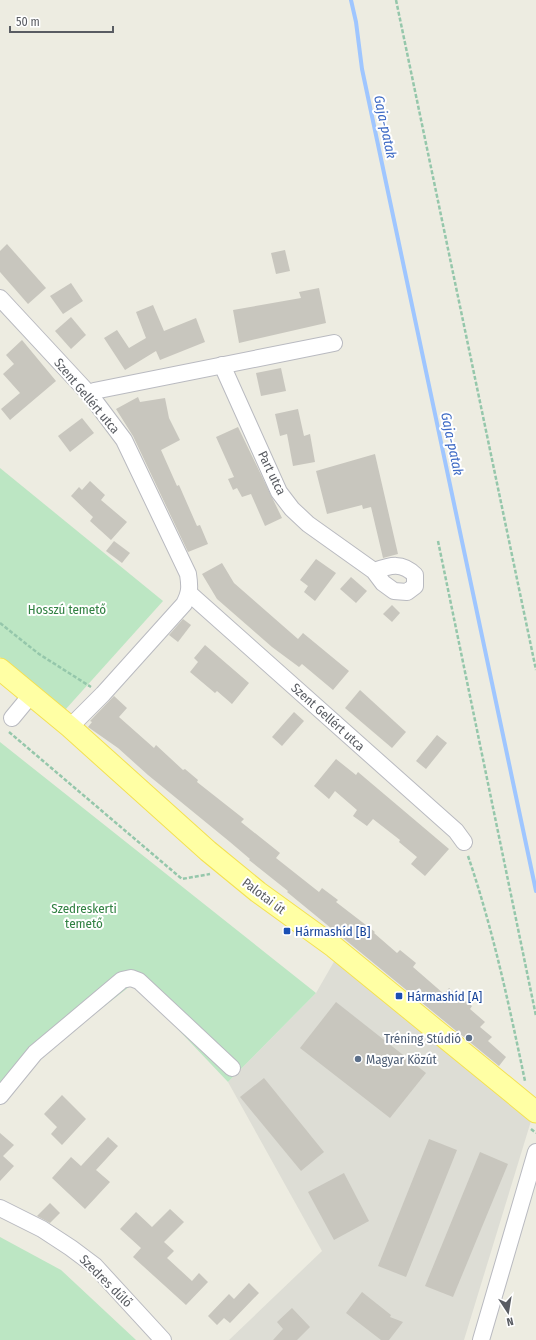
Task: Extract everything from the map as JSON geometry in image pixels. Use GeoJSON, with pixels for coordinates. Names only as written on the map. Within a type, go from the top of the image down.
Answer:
{"type":"FeatureCollection","features":[{"type":"Feature","properties":{"kind":"main road","name":"Palotai út"},"geometry":{"type":"LineString","coordinates":[[0,669],[70,727],[208,851],[258,892],[334,946],[536,1112]]}},
{"type":"Feature","properties":{"kind":"street","name":"Szent Gellért utca"},"geometry":{"type":"LineString","coordinates":[[0,298],[91,396],[124,440],[188,574],[190,594],[456,831],[464,842]]}},
{"type":"Feature","properties":{"kind":"street"},"geometry":{"type":"LineString","coordinates":[[91,396],[94,391],[334,343]]}},
{"type":"Feature","properties":{"kind":"street","name":"Part utca"},"geometry":{"type":"LineString","coordinates":[[222,365],[279,492],[292,509],[308,524],[374,571]]}},
{"type":"Feature","properties":{"kind":"street"},"geometry":{"type":"LineString","coordinates":[[70,727],[103,694],[184,604],[190,594]]}},
{"type":"Feature","properties":{"kind":"street"},"geometry":{"type":"LineString","coordinates":[[9,723],[31,695]]}},
{"type":"Feature","properties":{"kind":"street"},"geometry":{"type":"LineString","coordinates":[[0,1096],[35,1053],[122,980],[131,978],[139,981],[232,1068]]}},
{"type":"Feature","properties":{"kind":"street"},"geometry":{"type":"LineString","coordinates":[[480,1340],[536,1152]]}},
{"type":"Feature","properties":{"kind":"street","name":"Szedres dűlő"},"geometry":{"type":"LineString","coordinates":[[0,1208],[42,1229],[72,1248],[95,1266],[163,1340]]}},
{"type":"Feature","properties":{"kind":"path"},"geometry":{"type":"LineString","coordinates":[[396,0],[536,670]]}},
{"type":"Feature","properties":{"kind":"path"},"geometry":{"type":"LineString","coordinates":[[438,541],[536,1016]]}},
{"type":"Feature","properties":{"kind":"path"},"geometry":{"type":"LineString","coordinates":[[0,623],[39,654],[103,694]]}},
{"type":"Feature","properties":{"kind":"path"},"geometry":{"type":"LineString","coordinates":[[9,723],[182,879],[213,873]]}},
{"type":"Feature","properties":{"kind":"path"},"geometry":{"type":"LineString","coordinates":[[464,842],[483,899],[510,1007],[526,1087]]}},
{"type":"Feature","properties":{"kind":"shaded area"},"geometry":{"type":"Polygon","coordinates":[[[343,946],[531,1121],[464,1340],[229,1340],[322,1251],[228,1082],[316,993],[343,946]]]}},
{"type":"Feature","properties":{"kind":"green space","name":"Hosszú temető"},"geometry":{"type":"Polygon","coordinates":[[[0,468],[163,601],[65,710],[0,657],[0,468]]]}},
{"type":"Feature","properties":{"kind":"green space","name":"Szedreskerti temető"},"geometry":{"type":"Polygon","coordinates":[[[0,742],[316,993],[228,1082],[134,983],[33,1062],[0,1104],[0,742]]]}},
{"type":"Feature","properties":{"kind":"green space"},"geometry":{"type":"Polygon","coordinates":[[[0,1237],[61,1270],[136,1340],[0,1340],[0,1237]]]}},
{"type":"Feature","properties":{"kind":"building"},"geometry":{"type":"Polygon","coordinates":[[[7,244],[46,288],[28,304],[0,272],[0,251],[7,244]]]}},
{"type":"Feature","properties":{"kind":"building"},"geometry":{"type":"Polygon","coordinates":[[[285,250],[290,271],[276,274],[271,253],[285,250]]]}},
{"type":"Feature","properties":{"kind":"building"},"geometry":{"type":"Polygon","coordinates":[[[71,283],[83,301],[63,314],[50,296],[71,283]]]}},
{"type":"Feature","properties":{"kind":"building"},"geometry":{"type":"Polygon","coordinates":[[[319,288],[326,323],[239,343],[233,310],[301,298],[299,292],[319,288]]]}},
{"type":"Feature","properties":{"kind":"building"},"geometry":{"type":"Polygon","coordinates":[[[153,305],[164,331],[196,318],[205,342],[160,360],[156,351],[125,370],[104,338],[117,330],[129,348],[146,338],[136,312],[153,305]]]}},
{"type":"Feature","properties":{"kind":"building"},"geometry":{"type":"Polygon","coordinates":[[[71,317],[86,335],[71,349],[55,331],[71,317]]]}},
{"type":"Feature","properties":{"kind":"building"},"geometry":{"type":"Polygon","coordinates":[[[22,340],[56,381],[10,420],[1,409],[20,393],[3,374],[14,364],[6,355],[22,340]]]}},
{"type":"Feature","properties":{"kind":"building"},"geometry":{"type":"Polygon","coordinates":[[[281,368],[286,391],[261,396],[256,373],[281,368]]]}},
{"type":"Feature","properties":{"kind":"building"},"geometry":{"type":"Polygon","coordinates":[[[138,397],[140,402],[165,398],[169,418],[180,440],[161,450],[177,486],[179,485],[197,526],[200,525],[208,544],[188,552],[133,436],[116,409],[138,397]]]}},
{"type":"Feature","properties":{"kind":"building"},"geometry":{"type":"Polygon","coordinates":[[[298,409],[304,436],[310,434],[315,462],[293,466],[287,434],[280,436],[275,414],[298,409]]]}},
{"type":"Feature","properties":{"kind":"building"},"geometry":{"type":"Polygon","coordinates":[[[82,418],[94,433],[70,452],[58,436],[82,418]]]}},
{"type":"Feature","properties":{"kind":"building"},"geometry":{"type":"Polygon","coordinates":[[[238,427],[282,518],[265,526],[251,494],[242,497],[237,488],[233,490],[228,479],[234,477],[216,437],[238,427]]]}},
{"type":"Feature","properties":{"kind":"building"},"geometry":{"type":"Polygon","coordinates":[[[375,454],[398,554],[383,558],[371,507],[363,509],[362,505],[327,514],[316,471],[375,454]]]}},
{"type":"Feature","properties":{"kind":"building"},"geometry":{"type":"Polygon","coordinates":[[[90,481],[105,495],[101,500],[127,522],[111,540],[90,521],[93,517],[71,496],[79,487],[82,490],[90,481]]]}},
{"type":"Feature","properties":{"kind":"building"},"geometry":{"type":"Polygon","coordinates":[[[114,541],[130,553],[122,563],[106,551],[114,541]]]}},
{"type":"Feature","properties":{"kind":"building"},"geometry":{"type":"Polygon","coordinates":[[[316,559],[336,573],[315,601],[304,592],[308,586],[300,580],[316,559]]]}},
{"type":"Feature","properties":{"kind":"building"},"geometry":{"type":"Polygon","coordinates":[[[222,563],[234,583],[298,639],[303,633],[349,671],[333,690],[302,664],[299,667],[272,647],[217,599],[202,574],[222,563]]]}},
{"type":"Feature","properties":{"kind":"building"},"geometry":{"type":"Polygon","coordinates":[[[351,577],[367,591],[356,603],[340,589],[351,577]]]}},
{"type":"Feature","properties":{"kind":"building"},"geometry":{"type":"Polygon","coordinates":[[[392,605],[400,613],[392,622],[383,614],[392,605]]]}},
{"type":"Feature","properties":{"kind":"building"},"geometry":{"type":"Polygon","coordinates":[[[183,619],[191,625],[178,642],[169,635],[183,619]]]}},
{"type":"Feature","properties":{"kind":"building"},"geometry":{"type":"Polygon","coordinates":[[[205,645],[249,683],[232,704],[217,691],[215,693],[190,672],[198,662],[194,658],[205,645]]]}},
{"type":"Feature","properties":{"kind":"building"},"geometry":{"type":"Polygon","coordinates":[[[360,690],[406,732],[392,748],[345,708],[360,690]]]}},
{"type":"Feature","properties":{"kind":"building"},"geometry":{"type":"Polygon","coordinates":[[[114,696],[127,708],[119,717],[154,748],[156,745],[183,770],[185,769],[198,780],[197,782],[244,819],[241,822],[280,853],[276,858],[319,892],[322,888],[338,900],[336,902],[375,932],[374,933],[397,953],[400,950],[416,963],[413,967],[444,994],[449,988],[472,1006],[470,1009],[485,1022],[480,1027],[492,1037],[488,1041],[506,1057],[499,1066],[287,892],[288,891],[249,860],[250,859],[148,775],[118,748],[88,727],[92,722],[90,721],[114,696]]]}},
{"type":"Feature","properties":{"kind":"building"},"geometry":{"type":"Polygon","coordinates":[[[294,712],[304,721],[282,746],[272,737],[294,712]]]}},
{"type":"Feature","properties":{"kind":"building"},"geometry":{"type":"Polygon","coordinates":[[[437,735],[447,743],[426,769],[416,761],[437,735]]]}},
{"type":"Feature","properties":{"kind":"building"},"geometry":{"type":"Polygon","coordinates":[[[336,759],[356,775],[358,772],[449,849],[425,876],[411,864],[417,857],[399,842],[400,840],[373,819],[367,826],[353,816],[357,810],[335,791],[329,799],[314,786],[336,759]]]}},
{"type":"Feature","properties":{"kind":"building"},"geometry":{"type":"Polygon","coordinates":[[[336,1002],[426,1073],[390,1118],[300,1048],[336,1002]]]}},
{"type":"Feature","properties":{"kind":"building"},"geometry":{"type":"Polygon","coordinates":[[[264,1078],[324,1152],[301,1171],[240,1097],[264,1078]]]}},
{"type":"Feature","properties":{"kind":"building"},"geometry":{"type":"Polygon","coordinates":[[[62,1095],[86,1119],[62,1145],[51,1134],[57,1127],[44,1114],[62,1095]]]}},
{"type":"Feature","properties":{"kind":"building"},"geometry":{"type":"Polygon","coordinates":[[[0,1133],[14,1145],[3,1156],[14,1166],[0,1181],[0,1133]]]}},
{"type":"Feature","properties":{"kind":"building"},"geometry":{"type":"Polygon","coordinates":[[[108,1137],[118,1146],[96,1170],[110,1182],[85,1209],[52,1178],[71,1157],[81,1166],[108,1137]]]}},
{"type":"Feature","properties":{"kind":"building"},"geometry":{"type":"Polygon","coordinates":[[[429,1139],[457,1150],[406,1277],[378,1266],[429,1139]]]}},
{"type":"Feature","properties":{"kind":"building"},"geometry":{"type":"Polygon","coordinates":[[[480,1152],[508,1164],[453,1297],[425,1286],[480,1152]]]}},
{"type":"Feature","properties":{"kind":"building"},"geometry":{"type":"Polygon","coordinates":[[[344,1173],[369,1221],[334,1240],[308,1192],[344,1173]]]}},
{"type":"Feature","properties":{"kind":"building"},"geometry":{"type":"Polygon","coordinates":[[[50,1203],[60,1213],[50,1223],[37,1216],[50,1203]]]}},
{"type":"Feature","properties":{"kind":"building"},"geometry":{"type":"Polygon","coordinates":[[[170,1209],[184,1222],[164,1242],[174,1251],[167,1258],[192,1281],[199,1273],[208,1282],[186,1305],[133,1257],[141,1248],[120,1229],[136,1212],[152,1227],[170,1209]]]}},
{"type":"Feature","properties":{"kind":"building"},"geometry":{"type":"Polygon","coordinates":[[[249,1283],[259,1293],[230,1323],[224,1318],[217,1325],[208,1316],[229,1294],[234,1299],[249,1283]]]}},
{"type":"Feature","properties":{"kind":"building"},"geometry":{"type":"Polygon","coordinates":[[[362,1292],[391,1315],[390,1317],[403,1322],[389,1340],[381,1340],[346,1313],[362,1292]]]}},
{"type":"Feature","properties":{"kind":"building"},"geometry":{"type":"Polygon","coordinates":[[[292,1308],[310,1327],[297,1340],[273,1340],[283,1329],[277,1322],[292,1308]]]}},
{"type":"Feature","properties":{"kind":"waterway","name":"Gaja-patak"},"geometry":{"type":"LineString","coordinates":[[351,0],[356,22],[362,69],[536,891]]}},
{"type":"Feature","properties":{"kind":"place","name":"Hármashíd [B]"},"geometry":{"type":"Point","coordinates":[287,931]}},
{"type":"Feature","properties":{"kind":"place","name":"Hármashíd [A]"},"geometry":{"type":"Point","coordinates":[399,996]}},
{"type":"Feature","properties":{"kind":"place","name":"Tréning Stúdió"},"geometry":{"type":"Point","coordinates":[469,1038]}},
{"type":"Feature","properties":{"kind":"place","name":"Magyar Közút"},"geometry":{"type":"Point","coordinates":[358,1059]}}]}
